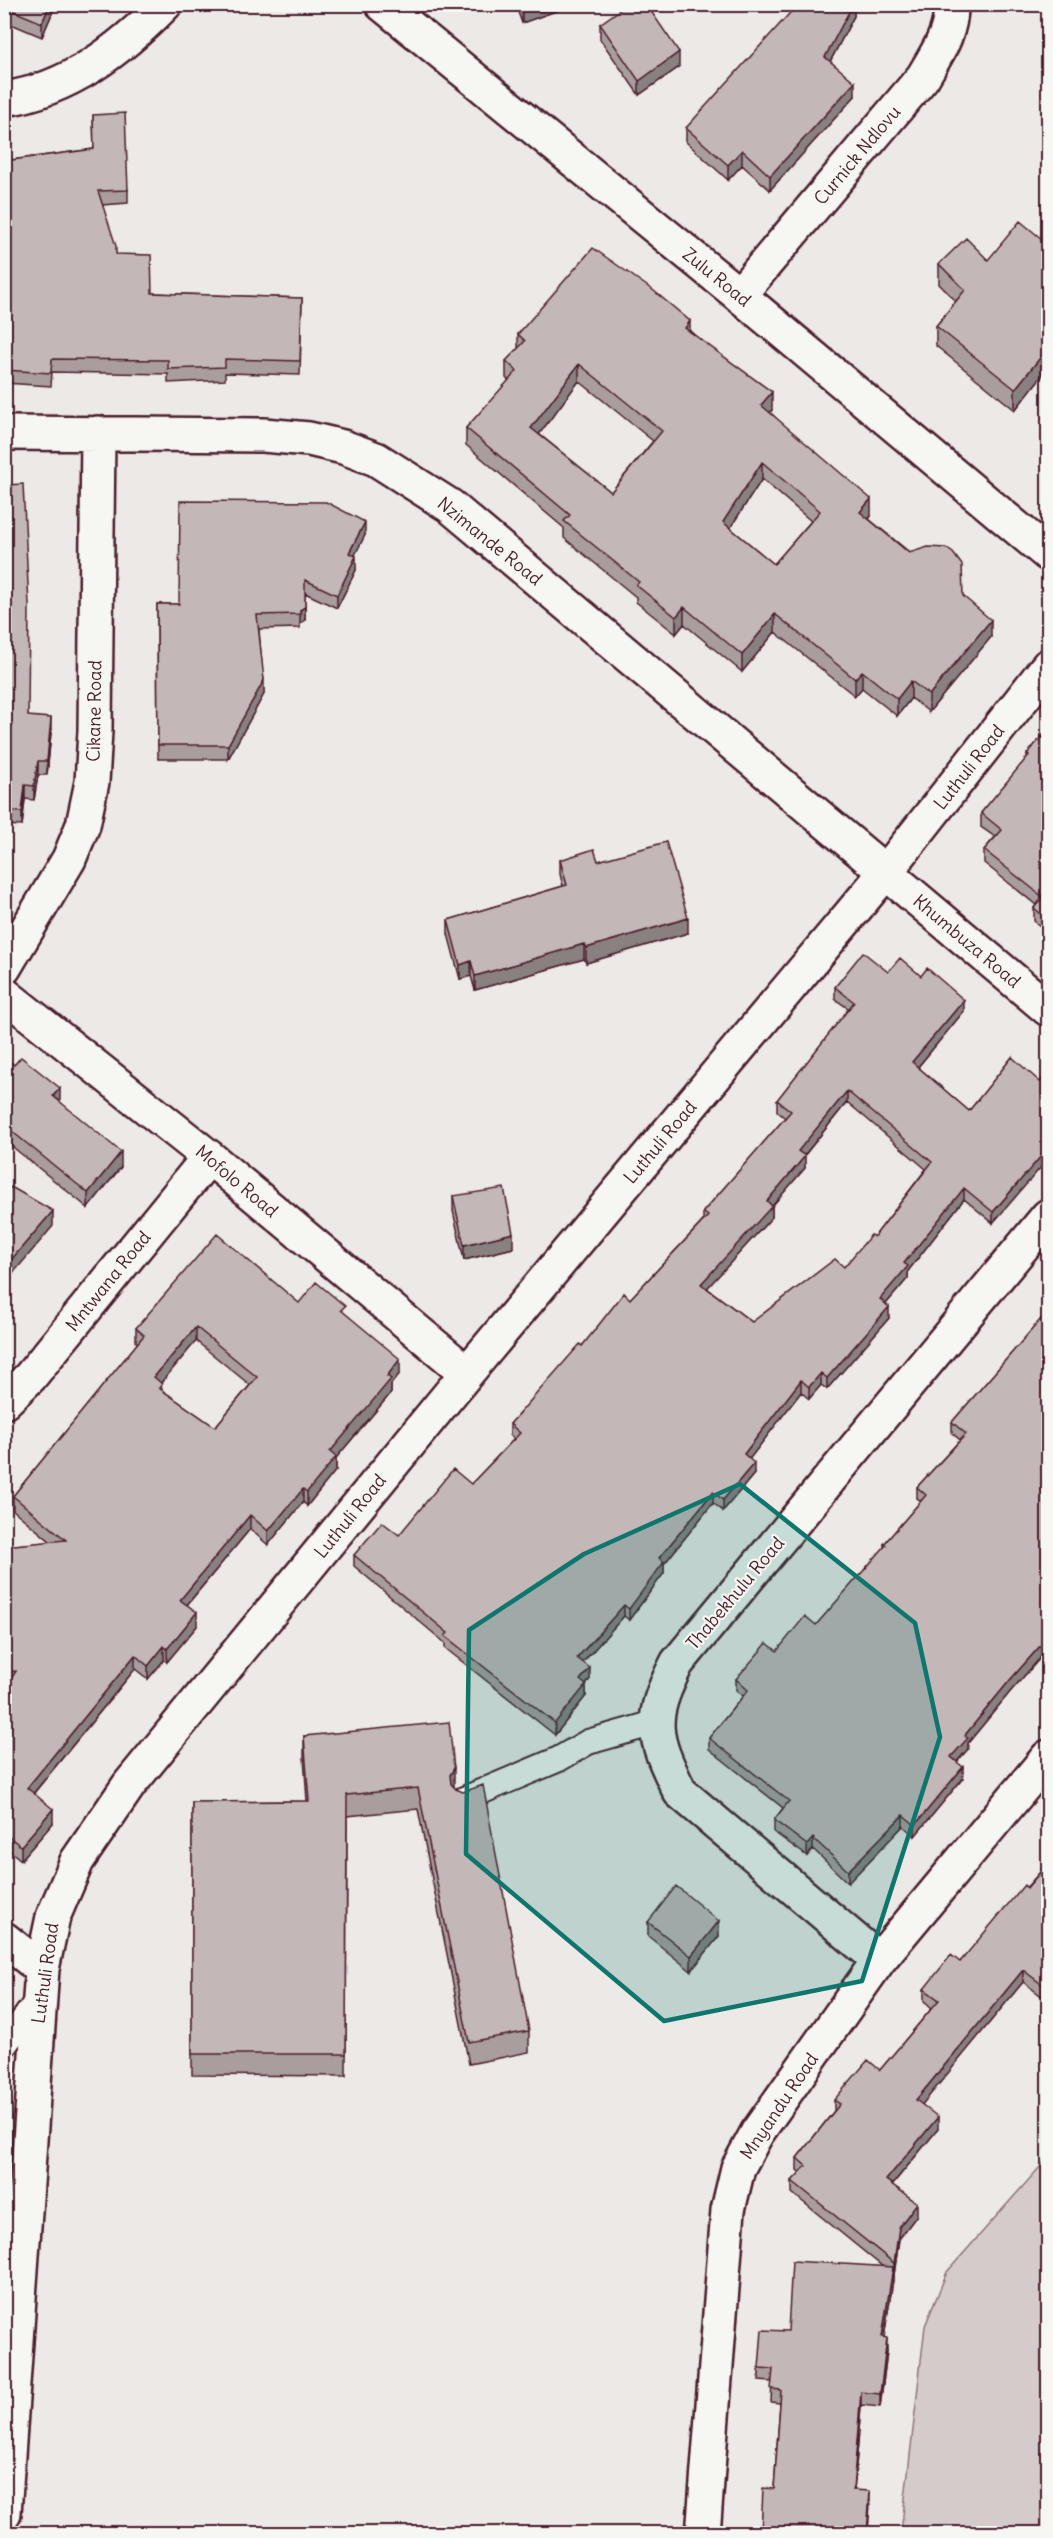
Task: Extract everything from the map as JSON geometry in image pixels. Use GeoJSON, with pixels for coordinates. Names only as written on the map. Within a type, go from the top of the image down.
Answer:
{"type":"FeatureCollection","features":[{"type":"Feature","properties":{"kind":"street"},"geometry":{"type":"LineString","coordinates":[[4,99],[35,93],[99,62],[137,33],[165,4]]}},
{"type":"Feature","properties":{"kind":"street","name":"Zulu Road"},"geometry":{"type":"LineString","coordinates":[[382,4],[739,295],[1048,554]]}},
{"type":"Feature","properties":{"kind":"street","name":"Curnick Ndlovu"},"geometry":{"type":"LineString","coordinates":[[739,295],[923,76],[942,46],[951,22],[951,4]]}},
{"type":"Feature","properties":{"kind":"street","name":"Nzimande Road"},"geometry":{"type":"LineString","coordinates":[[4,433],[263,435],[309,440],[343,447],[376,459],[450,506],[885,873]]}},
{"type":"Feature","properties":{"kind":"street","name":"Cikane Road"},"geometry":{"type":"LineString","coordinates":[[4,968],[69,859],[84,825],[92,782],[95,731],[98,433]]}},
{"type":"Feature","properties":{"kind":"street","name":"Luthuli Road"},"geometry":{"type":"LineString","coordinates":[[4,2513],[40,1983],[53,1917],[77,1861],[129,1785],[467,1373],[885,873],[1048,666]]}},
{"type":"Feature","properties":{"kind":"street","name":"Khumbuza Road"},"geometry":{"type":"LineString","coordinates":[[885,873],[1048,1009]]}},
{"type":"Feature","properties":{"kind":"street","name":"Mofolo Road"},"geometry":{"type":"LineString","coordinates":[[4,993],[208,1157],[467,1373]]}},
{"type":"Feature","properties":{"kind":"street","name":"Mntwana Road"},"geometry":{"type":"LineString","coordinates":[[4,1402],[30,1377],[208,1157]]}},
{"type":"Feature","properties":{"kind":"street","name":"Thabekhulu Road"},"geometry":{"type":"LineString","coordinates":[[879,1960],[680,1792],[663,1758],[655,1723],[661,1695],[678,1662],[1048,1216]]}},
{"type":"Feature","properties":{"kind":"street","name":"Mnyandu Road"},"geometry":{"type":"LineString","coordinates":[[703,2534],[728,2210],[738,2168],[757,2133],[879,1960],[1048,1757]]}},
{"type":"Feature","properties":{"kind":"street"},"geometry":{"type":"LineString","coordinates":[[4,1939],[40,1983]]}},
{"type":"Feature","properties":{"kind":"lane"},"geometry":{"type":"LineString","coordinates":[[464,1799],[559,1760],[588,1742],[655,1723]]}},
{"type":"Feature","properties":{"kind":"lane"},"geometry":{"type":"LineString","coordinates":[[4,2046],[40,1983]]}},
{"type":"Feature","properties":{"kind":"highlighted area"},"geometry":{"type":"Polygon","coordinates":[[[740,1484],[915,1623],[940,1737],[862,1981],[664,2021],[466,1854],[469,1630],[584,1554],[740,1484]]]}},
{"type":"Feature","properties":{"kind":"shaded area"},"geometry":{"type":"Polygon","coordinates":[[[1048,2158],[1048,2533],[901,2533],[925,2326],[947,2272],[1048,2158]]]}},
{"type":"Feature","properties":{"kind":"building"},"geometry":{"type":"Polygon","coordinates":[[[4,4],[50,4],[42,23],[4,7],[4,4]]]}},
{"type":"Feature","properties":{"kind":"building"},"geometry":{"type":"Polygon","coordinates":[[[520,4],[532,4],[522,8],[520,4]]]}},
{"type":"Feature","properties":{"kind":"building"},"geometry":{"type":"Polygon","coordinates":[[[628,4],[646,4],[679,52],[639,81],[600,24],[628,4]]]}},
{"type":"Feature","properties":{"kind":"building"},"geometry":{"type":"Polygon","coordinates":[[[798,4],[853,4],[825,57],[855,82],[770,176],[742,150],[728,165],[686,128],[798,4]]]}},
{"type":"Feature","properties":{"kind":"building"},"geometry":{"type":"Polygon","coordinates":[[[125,113],[128,190],[98,191],[116,246],[116,254],[151,255],[152,293],[302,298],[300,361],[225,359],[225,367],[168,369],[168,360],[52,359],[51,373],[4,370],[4,161],[94,149],[93,115],[125,113]]]}},
{"type":"Feature","properties":{"kind":"building"},"geometry":{"type":"Polygon","coordinates":[[[1020,221],[1048,244],[1048,348],[1015,389],[936,326],[965,290],[939,264],[966,238],[988,260],[1020,221]]]}},
{"type":"Feature","properties":{"kind":"building"},"geometry":{"type":"Polygon","coordinates":[[[593,248],[654,291],[690,321],[685,328],[772,392],[761,405],[871,499],[860,512],[909,553],[928,547],[946,548],[953,553],[962,565],[963,596],[991,620],[929,695],[911,681],[897,699],[862,671],[855,679],[775,614],[742,655],[684,607],[676,617],[636,585],[639,582],[564,521],[570,515],[466,428],[517,371],[506,361],[525,341],[518,334],[593,248]],[[579,364],[531,428],[611,492],[662,431],[579,364]],[[762,462],[723,522],[774,564],[820,511],[762,462]]]}},
{"type":"Feature","properties":{"kind":"building"},"geometry":{"type":"Polygon","coordinates":[[[4,477],[6,485],[23,484],[29,605],[28,716],[51,718],[47,761],[38,761],[34,786],[25,785],[22,812],[4,811],[4,477]]]}},
{"type":"Feature","properties":{"kind":"building"},"geometry":{"type":"Polygon","coordinates":[[[180,501],[326,502],[365,522],[349,553],[356,556],[337,595],[305,580],[305,607],[300,610],[300,614],[257,615],[264,680],[228,745],[158,745],[157,604],[179,604],[180,501]]]}},
{"type":"Feature","properties":{"kind":"building"},"geometry":{"type":"Polygon","coordinates":[[[1048,729],[1048,920],[1034,908],[1043,897],[984,850],[1002,830],[981,813],[1048,729]]]}},
{"type":"Feature","properties":{"kind":"building"},"geometry":{"type":"Polygon","coordinates":[[[666,842],[688,918],[586,948],[584,944],[475,976],[471,961],[460,965],[448,920],[567,885],[560,860],[594,849],[598,861],[666,842]]]}},
{"type":"Feature","properties":{"kind":"building"},"geometry":{"type":"Polygon","coordinates":[[[863,952],[888,972],[900,958],[921,976],[927,968],[964,1000],[912,1062],[969,1111],[1012,1057],[1040,1082],[1043,1078],[1048,1083],[1048,1148],[993,1212],[964,1188],[904,1263],[908,1266],[880,1299],[889,1307],[827,1378],[821,1373],[809,1387],[801,1380],[744,1454],[754,1463],[723,1500],[713,1492],[659,1558],[664,1562],[629,1609],[624,1605],[577,1658],[590,1668],[580,1680],[586,1685],[555,1723],[445,1636],[448,1633],[354,1555],[382,1522],[399,1535],[453,1469],[471,1484],[520,1433],[510,1424],[580,1344],[582,1346],[624,1293],[630,1299],[708,1216],[703,1212],[791,1111],[777,1100],[854,1002],[835,987],[863,952]],[[847,1091],[798,1151],[805,1156],[767,1201],[772,1206],[701,1284],[752,1322],[835,1259],[844,1267],[871,1235],[874,1237],[932,1162],[847,1091]]]}},
{"type":"Feature","properties":{"kind":"building"},"geometry":{"type":"Polygon","coordinates":[[[4,1057],[14,1065],[21,1057],[60,1088],[53,1096],[121,1152],[88,1193],[4,1125],[4,1057]]]}},
{"type":"Feature","properties":{"kind":"building"},"geometry":{"type":"Polygon","coordinates":[[[11,1187],[53,1211],[4,1268],[4,1194],[11,1187]]]}},
{"type":"Feature","properties":{"kind":"building"},"geometry":{"type":"Polygon","coordinates":[[[504,1188],[513,1233],[464,1245],[453,1196],[504,1188]]]}},
{"type":"Feature","properties":{"kind":"building"},"geometry":{"type":"Polygon","coordinates":[[[217,1234],[299,1303],[316,1282],[345,1306],[341,1310],[400,1359],[387,1376],[391,1379],[330,1452],[336,1457],[307,1492],[303,1489],[268,1531],[250,1515],[180,1600],[197,1612],[167,1649],[164,1646],[148,1666],[135,1655],[27,1788],[53,1809],[21,1846],[4,1833],[4,1690],[16,1671],[4,1672],[4,1546],[66,1540],[13,1496],[144,1335],[136,1328],[217,1234]],[[196,1327],[154,1377],[162,1384],[159,1388],[215,1427],[257,1377],[196,1327]]]}},
{"type":"Feature","properties":{"kind":"building"},"geometry":{"type":"Polygon","coordinates":[[[1048,1311],[1048,1637],[965,1735],[968,1738],[951,1757],[963,1767],[915,1825],[903,1815],[848,1871],[813,1838],[807,1845],[774,1820],[789,1801],[709,1738],[748,1690],[736,1679],[767,1643],[777,1651],[805,1616],[816,1625],[926,1495],[917,1487],[966,1434],[952,1422],[1048,1311]]]}},
{"type":"Feature","properties":{"kind":"building"},"geometry":{"type":"Polygon","coordinates":[[[449,1722],[454,1768],[450,1775],[451,1784],[463,1792],[483,1785],[529,2031],[469,2042],[418,1788],[347,1795],[346,2054],[192,2054],[192,1802],[309,1801],[304,1736],[449,1722]]]}},
{"type":"Feature","properties":{"kind":"building"},"geometry":{"type":"Polygon","coordinates":[[[1048,1863],[1048,1989],[1023,1970],[916,2100],[938,2117],[886,2180],[917,2203],[899,2227],[894,2263],[792,2181],[806,2166],[797,2158],[840,2104],[834,2100],[868,2060],[880,2070],[939,2000],[924,1989],[951,1955],[960,1962],[1024,1885],[1027,1888],[1048,1863]]]}},
{"type":"Feature","properties":{"kind":"building"},"geometry":{"type":"Polygon","coordinates":[[[676,1886],[719,1921],[691,1956],[648,1922],[676,1886]]]}},
{"type":"Feature","properties":{"kind":"building"},"geometry":{"type":"Polygon","coordinates":[[[792,2261],[893,2267],[882,2337],[887,2338],[880,2394],[861,2392],[853,2490],[870,2491],[867,2534],[761,2534],[763,2488],[774,2489],[781,2390],[771,2389],[773,2369],[759,2368],[762,2330],[788,2331],[792,2261]]]}}]}
